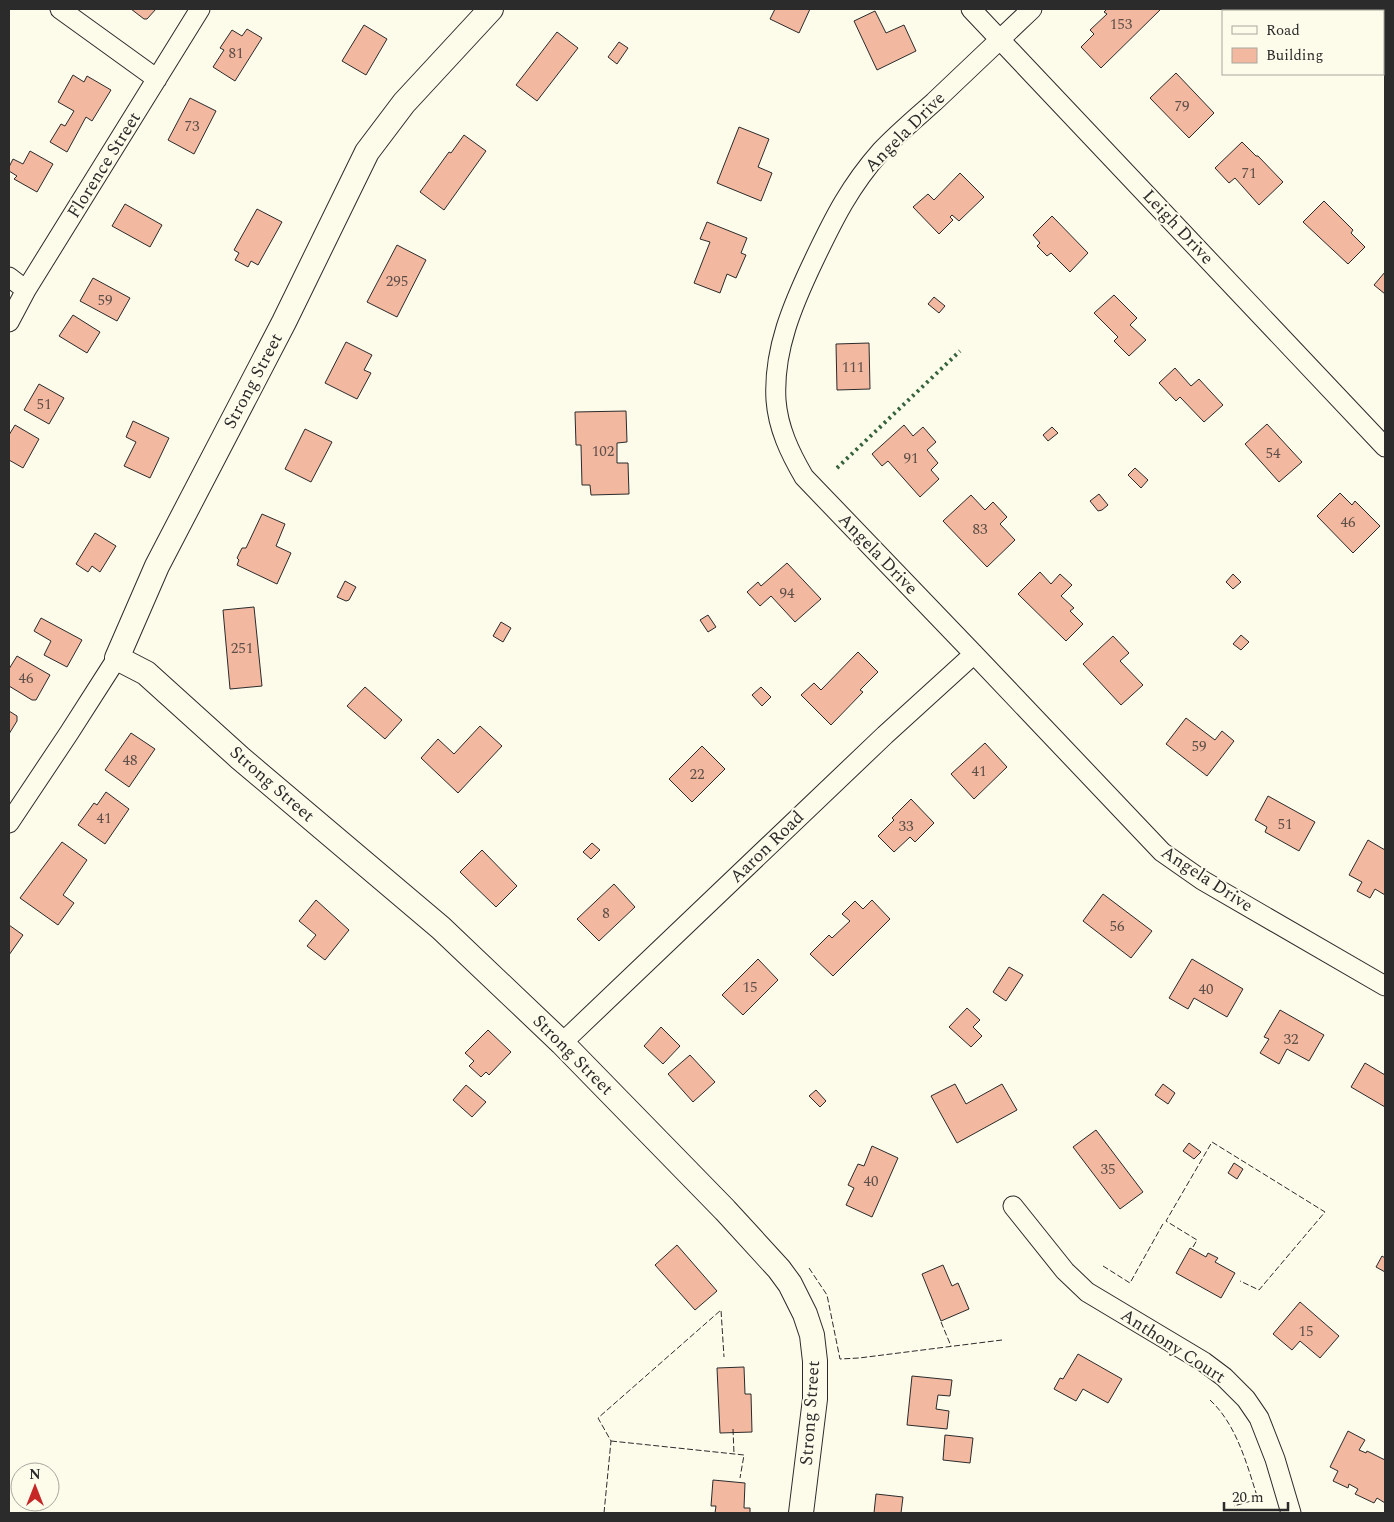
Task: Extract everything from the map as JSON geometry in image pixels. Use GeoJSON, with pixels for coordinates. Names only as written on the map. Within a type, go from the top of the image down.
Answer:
{"type":"FeatureCollection","features":[{"type":"Feature","properties":{"kind":"street"},"geometry":{"type":"LineString","coordinates":[[60,9],[157,79]]}},
{"type":"Feature","properties":{"kind":"street","name":"Florence Street"},"geometry":{"type":"LineString","coordinates":[[9,322],[26,290],[200,9]]}},
{"type":"Feature","properties":{"kind":"street","name":"Strong Street"},"geometry":{"type":"LineString","coordinates":[[491,9],[404,103],[367,152],[284,322],[156,566],[117,658],[146,674],[240,758],[448,934],[562,1043],[743,1230],[778,1269],[797,1298],[812,1335],[815,1361],[815,1399],[801,1513]]}},
{"type":"Feature","properties":{"kind":"street","name":"Leigh Drive"},"geometry":{"type":"LineString","coordinates":[[971,9],[1385,446]]}},
{"type":"Feature","properties":{"kind":"street","name":"Angela Drive"},"geometry":{"type":"LineString","coordinates":[[1032,9],[882,150],[857,181],[836,213],[796,297],[784,333],[776,371],[776,401],[781,428],[790,453],[804,477],[1162,852],[1202,880],[1385,986]]}},
{"type":"Feature","properties":{"kind":"street"},"geometry":{"type":"LineString","coordinates":[[9,277],[26,290]]}},
{"type":"Feature","properties":{"kind":"street","name":"Aaron Road"},"geometry":{"type":"LineString","coordinates":[[562,1043],[885,735],[974,654]]}},
{"type":"Feature","properties":{"kind":"street"},"geometry":{"type":"LineString","coordinates":[[9,823],[117,658]]}},
{"type":"Feature","properties":{"kind":"street","name":"Anthony Court"},"geometry":{"type":"LineString","coordinates":[[1013,1206],[1065,1271],[1087,1292],[1204,1362],[1224,1377],[1246,1398],[1258,1418],[1275,1459],[1292,1513]]}},
{"type":"Feature","properties":{"kind":"building"},"geometry":{"type":"Polygon","coordinates":[[[131,9],[156,9],[147,19],[144,19],[131,9]]]}},
{"type":"Feature","properties":{"kind":"building"},"geometry":{"type":"Polygon","coordinates":[[[775,9],[810,9],[799,33],[770,19],[775,9]]]}},
{"type":"Feature","properties":{"kind":"building"},"geometry":{"type":"Polygon","coordinates":[[[1107,9],[1161,9],[1101,68],[1081,47],[1094,34],[1090,30],[1107,14],[1104,12],[1107,9]]]}},
{"type":"Feature","properties":{"kind":"building"},"geometry":{"type":"Polygon","coordinates":[[[875,11],[886,33],[904,25],[916,51],[877,70],[854,21],[875,11]]]}},
{"type":"Feature","properties":{"kind":"building"},"geometry":{"type":"Polygon","coordinates":[[[364,25],[387,39],[366,75],[342,61],[364,25]]]}},
{"type":"Feature","properties":{"kind":"building"},"geometry":{"type":"Polygon","coordinates":[[[247,29],[262,38],[235,81],[213,67],[224,50],[220,48],[232,30],[242,36],[247,29]]]}},
{"type":"Feature","properties":{"kind":"building"},"geometry":{"type":"Polygon","coordinates":[[[557,32],[578,48],[537,101],[516,85],[557,32]]]}},
{"type":"Feature","properties":{"kind":"building"},"geometry":{"type":"Polygon","coordinates":[[[619,42],[628,48],[617,64],[608,57],[619,42]]]}},
{"type":"Feature","properties":{"kind":"building"},"geometry":{"type":"Polygon","coordinates":[[[1176,73],[1214,113],[1189,138],[1150,98],[1176,73]]]}},
{"type":"Feature","properties":{"kind":"building"},"geometry":{"type":"Polygon","coordinates":[[[73,75],[84,82],[87,76],[111,90],[92,121],[86,117],[67,152],[50,142],[61,124],[65,126],[74,111],[58,102],[73,75]]]}},
{"type":"Feature","properties":{"kind":"building"},"geometry":{"type":"Polygon","coordinates":[[[190,98],[216,111],[194,154],[168,140],[190,98]]]}},
{"type":"Feature","properties":{"kind":"building"},"geometry":{"type":"Polygon","coordinates":[[[739,127],[769,139],[758,167],[772,173],[761,201],[717,183],[739,127]]]}},
{"type":"Feature","properties":{"kind":"building"},"geometry":{"type":"Polygon","coordinates":[[[464,135],[486,151],[444,210],[420,192],[464,135]]]}},
{"type":"Feature","properties":{"kind":"building"},"geometry":{"type":"Polygon","coordinates":[[[1242,142],[1283,182],[1259,205],[1235,178],[1229,183],[1215,168],[1242,142]]]}},
{"type":"Feature","properties":{"kind":"building"},"geometry":{"type":"Polygon","coordinates":[[[30,151],[53,164],[37,192],[14,179],[17,176],[9,171],[13,159],[23,164],[30,151]]]}},
{"type":"Feature","properties":{"kind":"building"},"geometry":{"type":"Polygon","coordinates":[[[960,173],[984,197],[959,221],[952,215],[950,217],[953,220],[939,234],[913,207],[928,194],[934,200],[960,173]]]}},
{"type":"Feature","properties":{"kind":"building"},"geometry":{"type":"Polygon","coordinates":[[[1324,201],[1353,230],[1351,233],[1365,247],[1348,264],[1303,222],[1324,201]]]}},
{"type":"Feature","properties":{"kind":"building"},"geometry":{"type":"Polygon","coordinates":[[[125,204],[162,225],[150,247],[112,226],[125,204]]]}},
{"type":"Feature","properties":{"kind":"building"},"geometry":{"type":"Polygon","coordinates":[[[257,209],[282,222],[258,265],[251,261],[248,267],[235,260],[239,253],[234,250],[257,209]]]}},
{"type":"Feature","properties":{"kind":"building"},"geometry":{"type":"Polygon","coordinates":[[[1052,216],[1088,253],[1070,272],[1051,253],[1047,256],[1037,246],[1040,243],[1033,235],[1052,216]]]}},
{"type":"Feature","properties":{"kind":"building"},"geometry":{"type":"Polygon","coordinates":[[[707,222],[747,238],[741,253],[746,255],[736,278],[727,274],[720,293],[694,283],[710,242],[700,239],[707,222]]]}},
{"type":"Feature","properties":{"kind":"building"},"geometry":{"type":"Polygon","coordinates":[[[397,245],[426,260],[397,317],[367,302],[397,245]]]}},
{"type":"Feature","properties":{"kind":"building"},"geometry":{"type":"Polygon","coordinates":[[[1385,272],[1385,294],[1374,285],[1385,272]]]}},
{"type":"Feature","properties":{"kind":"building"},"geometry":{"type":"Polygon","coordinates":[[[93,278],[130,298],[117,321],[80,301],[93,278]]]}},
{"type":"Feature","properties":{"kind":"building"},"geometry":{"type":"Polygon","coordinates":[[[1114,295],[1137,318],[1130,325],[1146,340],[1129,356],[1114,341],[1118,337],[1094,313],[1114,295]]]}},
{"type":"Feature","properties":{"kind":"building"},"geometry":{"type":"Polygon","coordinates":[[[934,297],[945,306],[939,313],[928,304],[934,297]]]}},
{"type":"Feature","properties":{"kind":"building"},"geometry":{"type":"Polygon","coordinates":[[[73,315],[100,332],[87,353],[59,336],[73,315]]]}},
{"type":"Feature","properties":{"kind":"building"},"geometry":{"type":"Polygon","coordinates":[[[346,342],[372,355],[364,370],[371,373],[357,399],[325,383],[346,342]]]}},
{"type":"Feature","properties":{"kind":"building"},"geometry":{"type":"Polygon","coordinates":[[[869,343],[870,389],[837,390],[836,344],[869,343]]]}},
{"type":"Feature","properties":{"kind":"building"},"geometry":{"type":"Polygon","coordinates":[[[1175,368],[1191,386],[1199,379],[1223,405],[1204,422],[1180,397],[1176,401],[1159,383],[1175,368]]]}},
{"type":"Feature","properties":{"kind":"building"},"geometry":{"type":"Polygon","coordinates":[[[39,384],[64,398],[49,424],[24,410],[39,384]]]}},
{"type":"Feature","properties":{"kind":"building"},"geometry":{"type":"Polygon","coordinates":[[[626,411],[627,442],[617,443],[617,463],[628,463],[629,494],[591,495],[590,485],[582,485],[581,445],[576,445],[575,412],[626,411]]]}},
{"type":"Feature","properties":{"kind":"building"},"geometry":{"type":"Polygon","coordinates":[[[133,421],[169,438],[150,478],[124,466],[136,442],[126,437],[133,421]]]}},
{"type":"Feature","properties":{"kind":"building"},"geometry":{"type":"Polygon","coordinates":[[[1267,424],[1302,462],[1279,482],[1245,444],[1267,424]]]}},
{"type":"Feature","properties":{"kind":"building"},"geometry":{"type":"Polygon","coordinates":[[[15,425],[39,439],[23,468],[9,460],[9,435],[15,425]]]}},
{"type":"Feature","properties":{"kind":"building"},"geometry":{"type":"Polygon","coordinates":[[[904,425],[913,436],[923,427],[936,442],[927,450],[938,463],[931,470],[939,479],[920,497],[888,461],[882,466],[872,454],[904,425]]]}},
{"type":"Feature","properties":{"kind":"building"},"geometry":{"type":"Polygon","coordinates":[[[1052,427],[1058,433],[1048,441],[1043,435],[1052,427]]]}},
{"type":"Feature","properties":{"kind":"building"},"geometry":{"type":"Polygon","coordinates":[[[305,429],[332,442],[311,482],[285,469],[305,429]]]}},
{"type":"Feature","properties":{"kind":"building"},"geometry":{"type":"Polygon","coordinates":[[[1135,468],[1148,480],[1141,488],[1128,475],[1135,468]]]}},
{"type":"Feature","properties":{"kind":"building"},"geometry":{"type":"Polygon","coordinates":[[[1340,493],[1352,505],[1355,501],[1380,526],[1353,553],[1317,516],[1340,493]]]}},
{"type":"Feature","properties":{"kind":"building"},"geometry":{"type":"Polygon","coordinates":[[[1099,494],[1108,505],[1098,511],[1090,501],[1099,494]]]}},
{"type":"Feature","properties":{"kind":"building"},"geometry":{"type":"Polygon","coordinates":[[[971,495],[985,510],[993,502],[1007,517],[1000,524],[1015,540],[987,567],[943,521],[971,495]]]}},
{"type":"Feature","properties":{"kind":"building"},"geometry":{"type":"Polygon","coordinates":[[[262,514],[285,524],[276,546],[291,553],[277,584],[237,565],[239,560],[237,558],[242,548],[246,548],[262,514]]]}},
{"type":"Feature","properties":{"kind":"building"},"geometry":{"type":"Polygon","coordinates":[[[95,533],[116,546],[100,572],[92,566],[88,572],[76,564],[95,533]]]}},
{"type":"Feature","properties":{"kind":"building"},"geometry":{"type":"Polygon","coordinates":[[[787,563],[821,599],[795,622],[771,596],[760,606],[747,592],[758,582],[761,586],[787,563]]]}},
{"type":"Feature","properties":{"kind":"building"},"geometry":{"type":"Polygon","coordinates":[[[1040,572],[1051,584],[1060,574],[1072,585],[1061,596],[1074,608],[1070,611],[1083,624],[1066,641],[1018,594],[1040,572]]]}},
{"type":"Feature","properties":{"kind":"building"},"geometry":{"type":"Polygon","coordinates":[[[1233,574],[1241,582],[1233,589],[1226,582],[1233,574]]]}},
{"type":"Feature","properties":{"kind":"building"},"geometry":{"type":"Polygon","coordinates":[[[345,581],[356,587],[349,600],[346,601],[337,597],[345,581]]]}},
{"type":"Feature","properties":{"kind":"building"},"geometry":{"type":"Polygon","coordinates":[[[254,607],[262,686],[230,689],[223,610],[254,607]]]}},
{"type":"Feature","properties":{"kind":"building"},"geometry":{"type":"Polygon","coordinates":[[[708,615],[716,627],[708,632],[700,620],[708,615]]]}},
{"type":"Feature","properties":{"kind":"building"},"geometry":{"type":"Polygon","coordinates":[[[41,618],[82,640],[67,667],[44,655],[51,641],[34,631],[41,618]]]}},
{"type":"Feature","properties":{"kind":"building"},"geometry":{"type":"Polygon","coordinates":[[[501,622],[511,628],[503,642],[493,636],[501,622]]]}},
{"type":"Feature","properties":{"kind":"building"},"geometry":{"type":"Polygon","coordinates":[[[1241,635],[1249,642],[1241,650],[1233,644],[1241,635]]]}},
{"type":"Feature","properties":{"kind":"building"},"geometry":{"type":"Polygon","coordinates":[[[1113,636],[1129,653],[1120,661],[1143,685],[1121,705],[1083,664],[1113,636]]]}},
{"type":"Feature","properties":{"kind":"building"},"geometry":{"type":"Polygon","coordinates":[[[858,652],[878,672],[860,690],[863,692],[831,725],[801,695],[814,683],[821,690],[858,652]]]}},
{"type":"Feature","properties":{"kind":"building"},"geometry":{"type":"Polygon","coordinates":[[[17,656],[50,675],[36,700],[32,700],[9,686],[9,669],[17,656]]]}},
{"type":"Feature","properties":{"kind":"building"},"geometry":{"type":"Polygon","coordinates":[[[365,687],[402,720],[385,739],[347,706],[365,687]]]}},
{"type":"Feature","properties":{"kind":"building"},"geometry":{"type":"Polygon","coordinates":[[[761,687],[771,697],[762,706],[752,695],[761,687]]]}},
{"type":"Feature","properties":{"kind":"building"},"geometry":{"type":"Polygon","coordinates":[[[9,711],[17,716],[17,721],[9,734],[9,711]]]}},
{"type":"Feature","properties":{"kind":"building"},"geometry":{"type":"Polygon","coordinates":[[[1186,718],[1215,740],[1222,731],[1234,741],[1207,776],[1166,744],[1186,718]]]}},
{"type":"Feature","properties":{"kind":"building"},"geometry":{"type":"Polygon","coordinates":[[[480,726],[502,746],[458,793],[421,758],[438,739],[454,754],[480,726]]]}},
{"type":"Feature","properties":{"kind":"building"},"geometry":{"type":"Polygon","coordinates":[[[131,733],[155,749],[129,787],[105,770],[131,733]]]}},
{"type":"Feature","properties":{"kind":"building"},"geometry":{"type":"Polygon","coordinates":[[[985,743],[1007,767],[974,799],[951,774],[985,743]]]}},
{"type":"Feature","properties":{"kind":"building"},"geometry":{"type":"Polygon","coordinates":[[[702,746],[725,769],[692,802],[669,779],[702,746]]]}},
{"type":"Feature","properties":{"kind":"building"},"geometry":{"type":"Polygon","coordinates":[[[106,792],[129,809],[105,844],[78,825],[94,803],[97,805],[106,792]]]}},
{"type":"Feature","properties":{"kind":"building"},"geometry":{"type":"Polygon","coordinates":[[[1268,796],[1315,822],[1299,851],[1265,832],[1267,827],[1255,820],[1268,796]]]}},
{"type":"Feature","properties":{"kind":"building"},"geometry":{"type":"Polygon","coordinates":[[[911,799],[934,823],[915,842],[910,837],[894,852],[878,836],[894,820],[892,818],[911,799]]]}},
{"type":"Feature","properties":{"kind":"building"},"geometry":{"type":"Polygon","coordinates":[[[1368,840],[1385,850],[1385,895],[1375,889],[1370,898],[1357,891],[1362,882],[1349,875],[1368,840]]]}},
{"type":"Feature","properties":{"kind":"building"},"geometry":{"type":"Polygon","coordinates":[[[62,842],[87,860],[63,895],[74,903],[58,925],[20,898],[62,842]]]}},
{"type":"Feature","properties":{"kind":"building"},"geometry":{"type":"Polygon","coordinates":[[[592,843],[600,850],[591,859],[583,852],[592,843]]]}},
{"type":"Feature","properties":{"kind":"building"},"geometry":{"type":"Polygon","coordinates":[[[482,850],[517,886],[496,907],[460,872],[482,850]]]}},
{"type":"Feature","properties":{"kind":"building"},"geometry":{"type":"Polygon","coordinates":[[[614,884],[635,907],[599,941],[577,919],[614,884]]]}},
{"type":"Feature","properties":{"kind":"building"},"geometry":{"type":"Polygon","coordinates":[[[1103,894],[1152,931],[1131,958],[1083,921],[1103,894]]]}},
{"type":"Feature","properties":{"kind":"building"},"geometry":{"type":"Polygon","coordinates":[[[316,900],[349,930],[325,960],[307,946],[316,935],[299,921],[316,900]]]}},
{"type":"Feature","properties":{"kind":"building"},"geometry":{"type":"Polygon","coordinates":[[[872,900],[890,919],[833,976],[810,954],[829,935],[832,938],[850,921],[842,914],[855,901],[863,909],[872,900]]]}},
{"type":"Feature","properties":{"kind":"building"},"geometry":{"type":"Polygon","coordinates":[[[9,925],[23,935],[9,955],[9,925]]]}},
{"type":"Feature","properties":{"kind":"building"},"geometry":{"type":"Polygon","coordinates":[[[758,959],[778,980],[743,1015],[722,995],[758,959]]]}},
{"type":"Feature","properties":{"kind":"building"},"geometry":{"type":"Polygon","coordinates":[[[1192,959],[1243,989],[1227,1017],[1194,998],[1188,1009],[1169,998],[1192,959]]]}},
{"type":"Feature","properties":{"kind":"building"},"geometry":{"type":"Polygon","coordinates":[[[1009,967],[1023,975],[1006,1001],[993,992],[1009,967]]]}},
{"type":"Feature","properties":{"kind":"building"},"geometry":{"type":"Polygon","coordinates":[[[967,1008],[980,1020],[973,1027],[982,1036],[971,1047],[949,1027],[967,1008]]]}},
{"type":"Feature","properties":{"kind":"building"},"geometry":{"type":"Polygon","coordinates":[[[1280,1010],[1324,1035],[1309,1061],[1287,1049],[1279,1064],[1260,1053],[1269,1039],[1264,1037],[1280,1010]]]}},
{"type":"Feature","properties":{"kind":"building"},"geometry":{"type":"Polygon","coordinates":[[[661,1027],[680,1046],[663,1064],[644,1046],[661,1027]]]}},
{"type":"Feature","properties":{"kind":"building"},"geometry":{"type":"Polygon","coordinates":[[[488,1030],[511,1052],[489,1075],[486,1072],[481,1077],[469,1066],[474,1061],[465,1053],[488,1030]]]}},
{"type":"Feature","properties":{"kind":"building"},"geometry":{"type":"Polygon","coordinates":[[[690,1055],[715,1082],[693,1102],[668,1074],[690,1055]]]}},
{"type":"Feature","properties":{"kind":"building"},"geometry":{"type":"Polygon","coordinates":[[[1365,1063],[1385,1075],[1385,1107],[1351,1087],[1365,1063]]]}},
{"type":"Feature","properties":{"kind":"building"},"geometry":{"type":"Polygon","coordinates":[[[955,1084],[966,1104],[1002,1084],[1017,1110],[957,1143],[931,1096],[955,1084]]]}},
{"type":"Feature","properties":{"kind":"building"},"geometry":{"type":"Polygon","coordinates":[[[1163,1084],[1175,1093],[1168,1104],[1155,1095],[1163,1084]]]}},
{"type":"Feature","properties":{"kind":"building"},"geometry":{"type":"Polygon","coordinates":[[[466,1085],[486,1102],[472,1117],[453,1100],[466,1085]]]}},
{"type":"Feature","properties":{"kind":"building"},"geometry":{"type":"Polygon","coordinates":[[[816,1090],[826,1101],[820,1107],[809,1096],[816,1090]]]}},
{"type":"Feature","properties":{"kind":"building"},"geometry":{"type":"Polygon","coordinates":[[[1096,1130],[1143,1192],[1120,1209],[1073,1147],[1096,1130]]]}},
{"type":"Feature","properties":{"kind":"building"},"geometry":{"type":"Polygon","coordinates":[[[1189,1143],[1201,1152],[1194,1159],[1183,1151],[1189,1143]]]}},
{"type":"Feature","properties":{"kind":"building"},"geometry":{"type":"Polygon","coordinates":[[[872,1146],[898,1158],[872,1217],[846,1205],[854,1188],[848,1185],[858,1164],[864,1166],[872,1146]]]}},
{"type":"Feature","properties":{"kind":"building"},"geometry":{"type":"Polygon","coordinates":[[[1234,1163],[1243,1169],[1237,1179],[1228,1173],[1234,1163]]]}},
{"type":"Feature","properties":{"kind":"building"},"geometry":{"type":"Polygon","coordinates":[[[677,1245],[717,1291],[695,1310],[655,1265],[677,1245]]]}},
{"type":"Feature","properties":{"kind":"building"},"geometry":{"type":"Polygon","coordinates":[[[1190,1248],[1206,1257],[1208,1253],[1218,1258],[1215,1262],[1235,1273],[1221,1298],[1176,1273],[1190,1248]]]}},
{"type":"Feature","properties":{"kind":"building"},"geometry":{"type":"Polygon","coordinates":[[[1382,1256],[1385,1258],[1385,1272],[1376,1267],[1382,1256]]]}},
{"type":"Feature","properties":{"kind":"building"},"geometry":{"type":"Polygon","coordinates":[[[943,1265],[952,1286],[958,1283],[969,1309],[941,1321],[922,1274],[943,1265]]]}},
{"type":"Feature","properties":{"kind":"building"},"geometry":{"type":"Polygon","coordinates":[[[1300,1302],[1339,1336],[1320,1358],[1300,1341],[1292,1350],[1273,1334],[1300,1302]]]}},
{"type":"Feature","properties":{"kind":"building"},"geometry":{"type":"Polygon","coordinates":[[[1078,1354],[1122,1379],[1108,1403],[1083,1389],[1076,1401],[1054,1389],[1060,1378],[1063,1379],[1078,1354]]]}},
{"type":"Feature","properties":{"kind":"building"},"geometry":{"type":"Polygon","coordinates":[[[744,1367],[745,1394],[751,1394],[752,1432],[720,1433],[717,1368],[744,1367]]]}},
{"type":"Feature","properties":{"kind":"building"},"geometry":{"type":"Polygon","coordinates":[[[912,1376],[952,1380],[950,1396],[938,1395],[936,1409],[949,1411],[947,1429],[907,1425],[912,1376]]]}},
{"type":"Feature","properties":{"kind":"building"},"geometry":{"type":"Polygon","coordinates":[[[1348,1431],[1365,1440],[1359,1450],[1366,1453],[1367,1451],[1385,1460],[1385,1503],[1377,1498],[1374,1503],[1355,1494],[1358,1489],[1349,1484],[1348,1488],[1333,1481],[1338,1471],[1330,1467],[1348,1431]]]}},
{"type":"Feature","properties":{"kind":"building"},"geometry":{"type":"Polygon","coordinates":[[[945,1435],[973,1438],[970,1463],[943,1460],[945,1435]]]}},
{"type":"Feature","properties":{"kind":"building"},"geometry":{"type":"Polygon","coordinates":[[[713,1480],[745,1483],[744,1508],[750,1508],[750,1513],[715,1513],[716,1506],[711,1506],[713,1480]]]}},
{"type":"Feature","properties":{"kind":"building"},"geometry":{"type":"Polygon","coordinates":[[[876,1494],[903,1497],[901,1513],[874,1513],[876,1494]]]}},
{"type":"Feature","properties":{"kind":"hedge"},"geometry":{"type":"LineString","coordinates":[[837,468],[960,351]]}},
{"type":"Feature","properties":{"kind":"fence"},"geometry":{"type":"LineString","coordinates":[[1193,1247],[1197,1240],[1166,1221],[1212,1142],[1325,1212],[1259,1290],[1240,1281]]}},
{"type":"Feature","properties":{"kind":"fence"},"geometry":{"type":"LineString","coordinates":[[1103,1266],[1130,1283],[1164,1222]]}},
{"type":"Feature","properties":{"kind":"fence"},"geometry":{"type":"LineString","coordinates":[[809,1268],[827,1295],[840,1359],[1002,1340]]}},
{"type":"Feature","properties":{"kind":"fence"},"geometry":{"type":"LineString","coordinates":[[604,1513],[611,1441],[598,1418],[721,1310],[724,1357]]}},
{"type":"Feature","properties":{"kind":"fence"},"geometry":{"type":"LineString","coordinates":[[941,1322],[951,1346]]}},
{"type":"Feature","properties":{"kind":"fence"},"geometry":{"type":"LineString","coordinates":[[1210,1400],[1234,1433],[1258,1499],[1234,1506]]}},
{"type":"Feature","properties":{"kind":"fence"},"geometry":{"type":"LineString","coordinates":[[733,1429],[734,1454]]}},
{"type":"Feature","properties":{"kind":"fence"},"geometry":{"type":"LineString","coordinates":[[611,1441],[744,1455],[740,1478]]}}]}
